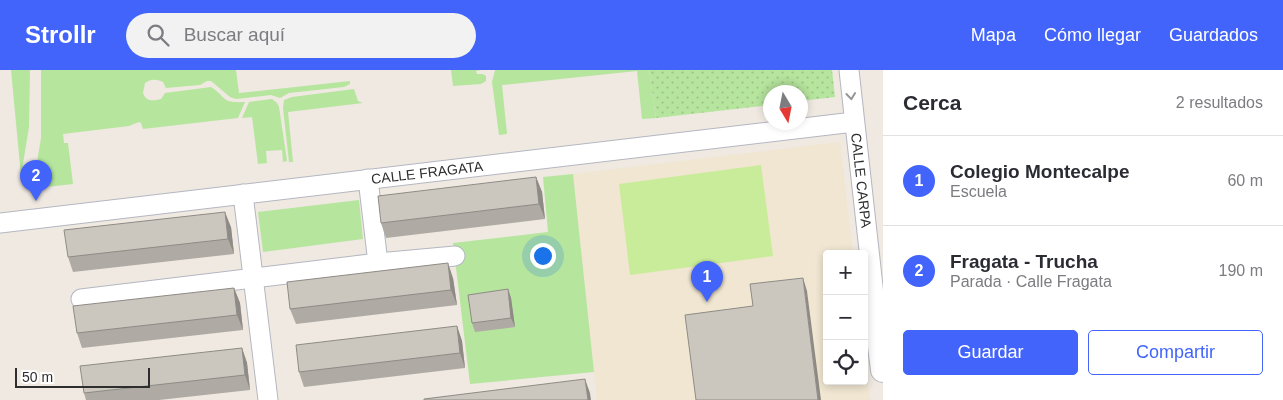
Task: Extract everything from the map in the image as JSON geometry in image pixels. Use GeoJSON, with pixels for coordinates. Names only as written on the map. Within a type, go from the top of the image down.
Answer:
{"type":"FeatureCollection","features":[{"type":"Feature","properties":{"kind":"street","name":"CALLE CARPA"},"geometry":{"type":"LineString","coordinates":[[849,70],[880,321]]}},
{"type":"Feature","properties":{"kind":"street","name":"CALLE FRAGATA"},"geometry":{"type":"LineString","coordinates":[[0,223],[854,122]]}},
{"type":"Feature","properties":{"kind":"street"},"geometry":{"type":"LineString","coordinates":[[368,179],[378,263]]}},
{"type":"Feature","properties":{"kind":"street"},"geometry":{"type":"LineString","coordinates":[[243,194],[268,400]]}},
{"type":"Feature","properties":{"kind":"street"},"geometry":{"type":"LineString","coordinates":[[81,299],[378,263],[455,256]]}},
{"type":"Feature","properties":{"kind":"street"},"geometry":{"type":"LineString","coordinates":[[880,321],[883,370]]}},
{"type":"Feature","properties":{"kind":"shaded area"},"geometry":{"type":"Polygon","coordinates":[[[840,142],[853,250],[823,250],[823,385],[868,385],[868,383],[870,400],[597,400],[573,174],[840,142]]]}},
{"type":"Feature","properties":{"kind":"green space"},"geometry":{"type":"Polygon","coordinates":[[[11,70],[30,70],[29,127],[21,176],[11,70]]]}},
{"type":"Feature","properties":{"kind":"green space"},"geometry":{"type":"Polygon","coordinates":[[[41,70],[236,70],[239,93],[350,81],[350,84],[344,87],[289,93],[280,98],[271,95],[236,99],[230,97],[211,81],[200,85],[166,88],[163,82],[149,81],[145,83],[143,93],[150,100],[161,99],[165,93],[211,87],[228,101],[245,102],[238,118],[143,129],[139,122],[129,126],[63,134],[64,143],[68,143],[73,184],[38,188],[37,162],[41,138],[41,70]]]}},
{"type":"Feature","properties":{"kind":"green space"},"geometry":{"type":"Polygon","coordinates":[[[451,70],[480,70],[476,71],[477,74],[486,76],[486,81],[481,84],[453,86],[451,70]]]}},
{"type":"Feature","properties":{"kind":"green space"},"geometry":{"type":"Polygon","coordinates":[[[495,70],[649,70],[656,118],[642,119],[637,71],[502,85],[507,134],[499,135],[492,82],[495,70]]]}},
{"type":"Feature","properties":{"kind":"green space"},"geometry":{"type":"Polygon","coordinates":[[[649,70],[832,70],[835,97],[808,100],[808,85],[763,85],[763,106],[656,118],[649,70]]]}},
{"type":"Feature","properties":{"kind":"green space"},"geometry":{"type":"Polygon","coordinates":[[[354,89],[358,101],[363,103],[288,112],[293,162],[289,162],[283,108],[284,100],[292,97],[354,89]]]}},
{"type":"Feature","properties":{"kind":"green space"},"geometry":{"type":"Polygon","coordinates":[[[272,99],[279,107],[287,161],[283,162],[282,150],[266,151],[267,163],[258,164],[252,117],[242,118],[249,102],[272,99]]]}},
{"type":"Feature","properties":{"kind":"green space"},"geometry":{"type":"Polygon","coordinates":[[[761,165],[773,256],[630,275],[619,184],[761,165]]]}},
{"type":"Feature","properties":{"kind":"green space"},"geometry":{"type":"Polygon","coordinates":[[[573,174],[594,372],[470,384],[453,243],[548,232],[543,177],[573,174]]]}},
{"type":"Feature","properties":{"kind":"green space"},"geometry":{"type":"Polygon","coordinates":[[[359,200],[363,239],[263,252],[258,212],[359,200]]]}},
{"type":"Feature","properties":{"kind":"building"},"geometry":{"type":"Polygon","coordinates":[[[536,177],[539,204],[381,223],[378,196],[536,177]]]}},
{"type":"Feature","properties":{"kind":"building"},"geometry":{"type":"Polygon","coordinates":[[[225,212],[228,239],[68,257],[64,230],[225,212]]]}},
{"type":"Feature","properties":{"kind":"building"},"geometry":{"type":"Polygon","coordinates":[[[448,263],[451,290],[290,309],[287,282],[448,263]]]}},
{"type":"Feature","properties":{"kind":"building"},"geometry":{"type":"Polygon","coordinates":[[[803,278],[818,400],[696,400],[685,315],[753,306],[750,284],[803,278]]]}},
{"type":"Feature","properties":{"kind":"building"},"geometry":{"type":"Polygon","coordinates":[[[234,288],[237,315],[77,333],[73,306],[234,288]]]}},
{"type":"Feature","properties":{"kind":"building"},"geometry":{"type":"Polygon","coordinates":[[[508,289],[511,318],[472,323],[468,295],[508,289]]]}},
{"type":"Feature","properties":{"kind":"building"},"geometry":{"type":"Polygon","coordinates":[[[457,326],[460,353],[299,372],[296,345],[457,326]]]}},
{"type":"Feature","properties":{"kind":"building"},"geometry":{"type":"Polygon","coordinates":[[[242,348],[245,375],[84,393],[80,366],[242,348]]]}},
{"type":"Feature","properties":{"kind":"building"},"geometry":{"type":"Polygon","coordinates":[[[585,379],[588,400],[424,400],[424,399],[585,379]]]}},
{"type":"Feature","properties":{"kind":"place","name":"Fragata - Trucha"},"geometry":{"type":"Point","coordinates":[36,201]}},
{"type":"Feature","properties":{"kind":"place","name":"Colegio Montecalpe"},"geometry":{"type":"Point","coordinates":[707,302]}}]}
